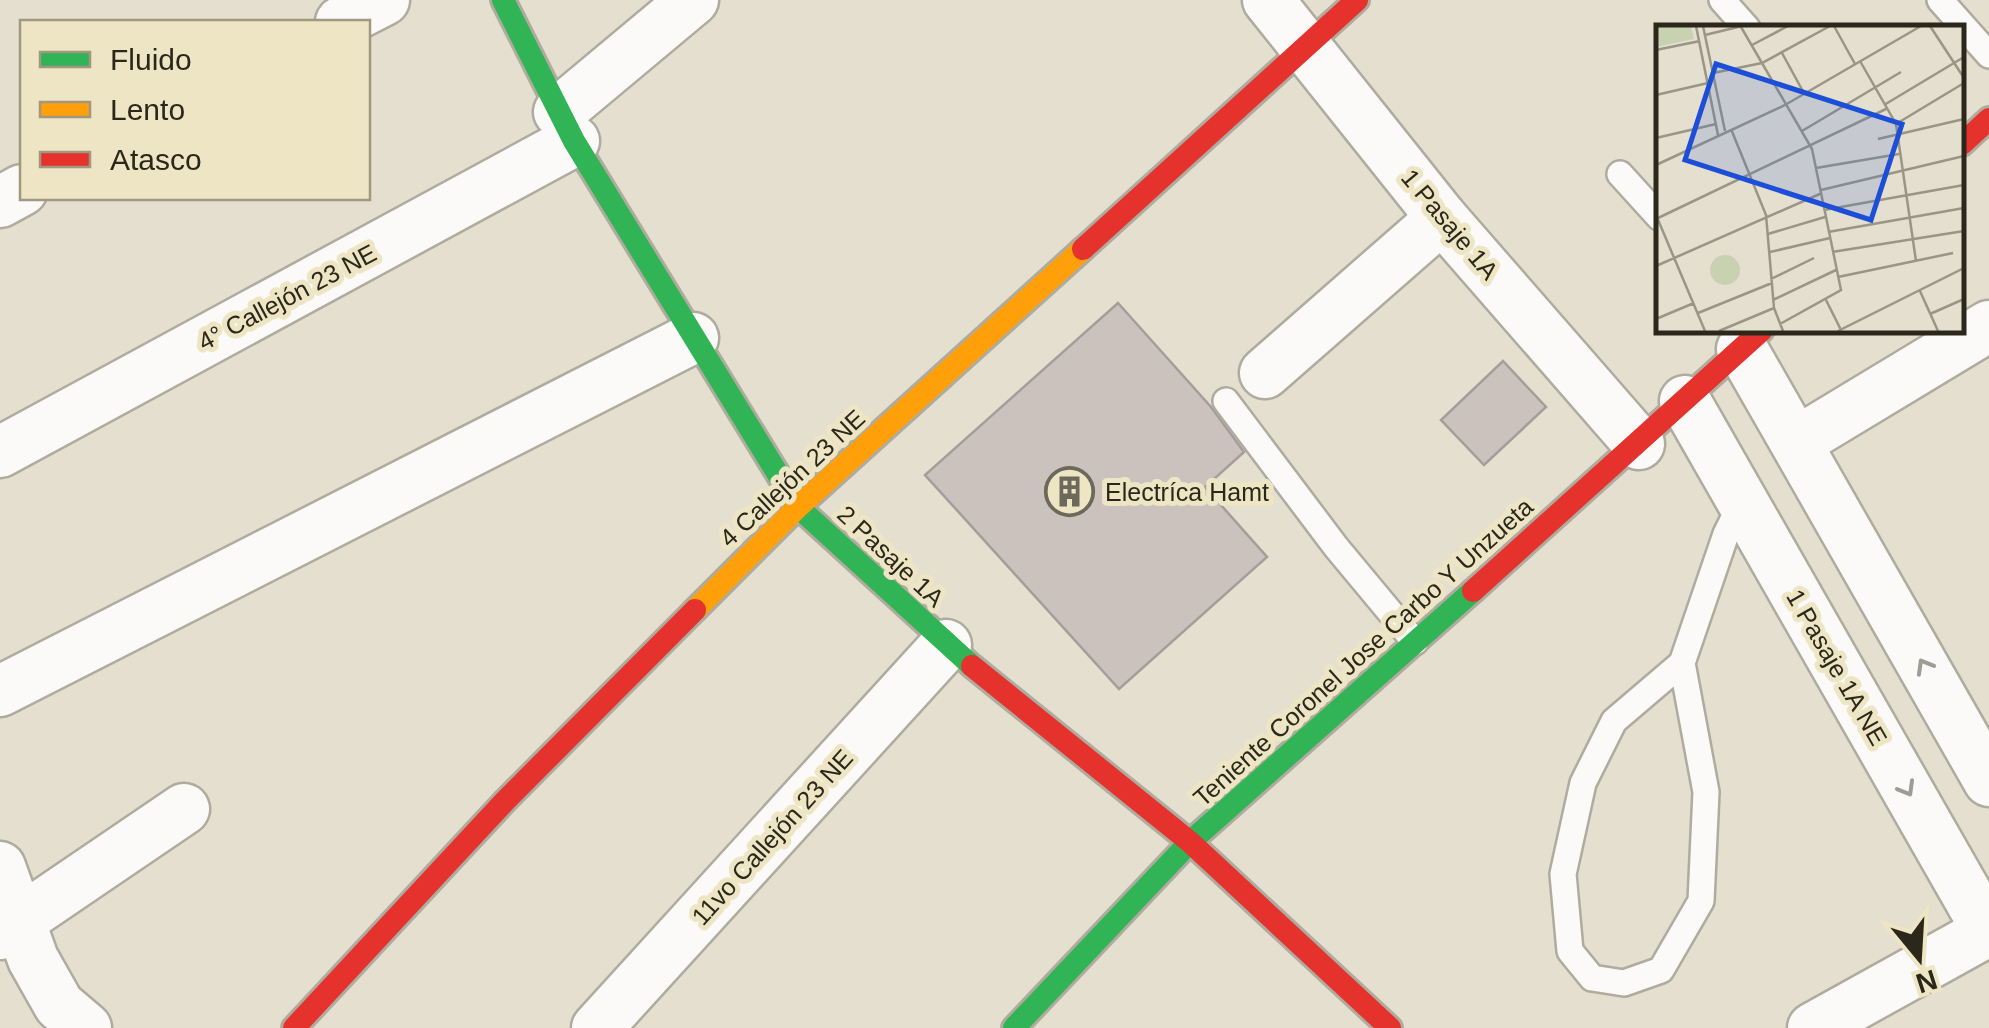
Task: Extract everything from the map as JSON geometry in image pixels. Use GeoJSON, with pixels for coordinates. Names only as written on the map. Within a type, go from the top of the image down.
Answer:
{"type":"FeatureCollection","features":[{"type":"Feature","properties":{"kind":"street"},"geometry":{"type":"LineString","coordinates":[[345,20],[384,0]]}},
{"type":"Feature","properties":{"kind":"street","name":"2 Pasaje 1A"},"geometry":{"type":"LineString","coordinates":[[503,0],[566,126],[798,507],[946,645],[1190,842],[1390,1028]]}},
{"type":"Feature","properties":{"kind":"street","name":"4° Callejón 23 NE"},"geometry":{"type":"LineString","coordinates":[[0,452],[566,126],[692,0]]}},
{"type":"Feature","properties":{"kind":"street","name":"1 Pasaje 1A"},"geometry":{"type":"LineString","coordinates":[[1268,0],[1442,218],[1638,444]]}},
{"type":"Feature","properties":{"kind":"street","name":"4 Callejón 23 NE"},"geometry":{"type":"LineString","coordinates":[[294,1028],[506,801],[798,507],[1357,0]]}},
{"type":"Feature","properties":{"kind":"street"},"geometry":{"type":"LineString","coordinates":[[1964,142],[1989,119]]}},
{"type":"Feature","properties":{"kind":"street"},"geometry":{"type":"LineString","coordinates":[[1245,387],[1442,218]]}},
{"type":"Feature","properties":{"kind":"street"},"geometry":{"type":"LineString","coordinates":[[1796,442],[1989,326]]}},
{"type":"Feature","properties":{"kind":"street"},"geometry":{"type":"LineString","coordinates":[[1754,336],[1796,442],[1989,781]]}},
{"type":"Feature","properties":{"kind":"street","name":"Teniente Coronel Jose Carbo Y Unzueta"},"geometry":{"type":"LineString","coordinates":[[1036,1020],[1190,842],[1754,336]]}},
{"type":"Feature","properties":{"kind":"street"},"geometry":{"type":"LineString","coordinates":[[0,691],[693,338]]}},
{"type":"Feature","properties":{"kind":"street","name":"1 Pasaje 1A NE"},"geometry":{"type":"LineString","coordinates":[[1685,401],[1988,932]]}},
{"type":"Feature","properties":{"kind":"street","name":"11vo Callejón 23 NE"},"geometry":{"type":"LineString","coordinates":[[597,1028],[946,645]]}},
{"type":"Feature","properties":{"kind":"street"},"geometry":{"type":"LineString","coordinates":[[11,928],[184,810]]}},
{"type":"Feature","properties":{"kind":"street"},"geometry":{"type":"LineString","coordinates":[[0,867],[11,928],[33,959],[62,1020]]}},
{"type":"Feature","properties":{"kind":"street"},"geometry":{"type":"LineString","coordinates":[[1813,1028],[1988,932]]}},
{"type":"Feature","properties":{"kind":"lane"},"geometry":{"type":"LineString","coordinates":[[1722,0],[1744,25]]}},
{"type":"Feature","properties":{"kind":"lane"},"geometry":{"type":"LineString","coordinates":[[1940,0],[1962,25]]}},
{"type":"Feature","properties":{"kind":"lane"},"geometry":{"type":"LineString","coordinates":[[1964,27],[1989,55]]}},
{"type":"Feature","properties":{"kind":"lane"},"geometry":{"type":"LineString","coordinates":[[1620,174],[1656,214]]}},
{"type":"Feature","properties":{"kind":"lane"},"geometry":{"type":"LineString","coordinates":[[1245,387],[1336,547],[1415,642]]}},
{"type":"Feature","properties":{"kind":"lane"},"geometry":{"type":"LineString","coordinates":[[1682,664],[1614,721],[1584,783],[1562,874],[1570,951],[1592,978],[1624,982],[1661,970],[1702,901],[1706,792],[1682,664],[1726,534],[1742,502]]}},
{"type":"Feature","properties":{"kind":"building","name":"Electríca Hamt"},"geometry":{"type":"Polygon","coordinates":[[[1118,303],[1211,407],[1244,452],[1205,487],[1267,557],[1119,689],[925,475],[1118,303]]]}},
{"type":"Feature","properties":{"kind":"building"},"geometry":{"type":"Polygon","coordinates":[[[1503,361],[1546,407],[1484,465],[1441,420],[1503,361]]]}},
{"type":"Feature","properties":{"kind":"traffic: fast"},"geometry":{"type":"LineString","coordinates":[[503,0],[574,141],[798,507],[972,666]]}},
{"type":"Feature","properties":{"kind":"traffic: fast"},"geometry":{"type":"LineString","coordinates":[[1014,1028],[1190,842],[1473,591]]}},
{"type":"Feature","properties":{"kind":"traffic: slow"},"geometry":{"type":"LineString","coordinates":[[695,610],[798,507],[1083,249]]}},
{"type":"Feature","properties":{"kind":"traffic: jam"},"geometry":{"type":"LineString","coordinates":[[1083,249],[1357,0]]}},
{"type":"Feature","properties":{"kind":"traffic: jam"},"geometry":{"type":"LineString","coordinates":[[1964,142],[1989,119]]}},
{"type":"Feature","properties":{"kind":"traffic: jam"},"geometry":{"type":"LineString","coordinates":[[1473,591],[1760,332]]}},
{"type":"Feature","properties":{"kind":"traffic: jam"},"geometry":{"type":"LineString","coordinates":[[294,1028],[505,801],[695,610]]}},
{"type":"Feature","properties":{"kind":"traffic: jam"},"geometry":{"type":"LineString","coordinates":[[972,666],[1190,842],[1390,1028]]}},
{"type":"Feature","properties":{"kind":"place","name":"Electríca Hamt"},"geometry":{"type":"Point","coordinates":[1070,492]}}]}
